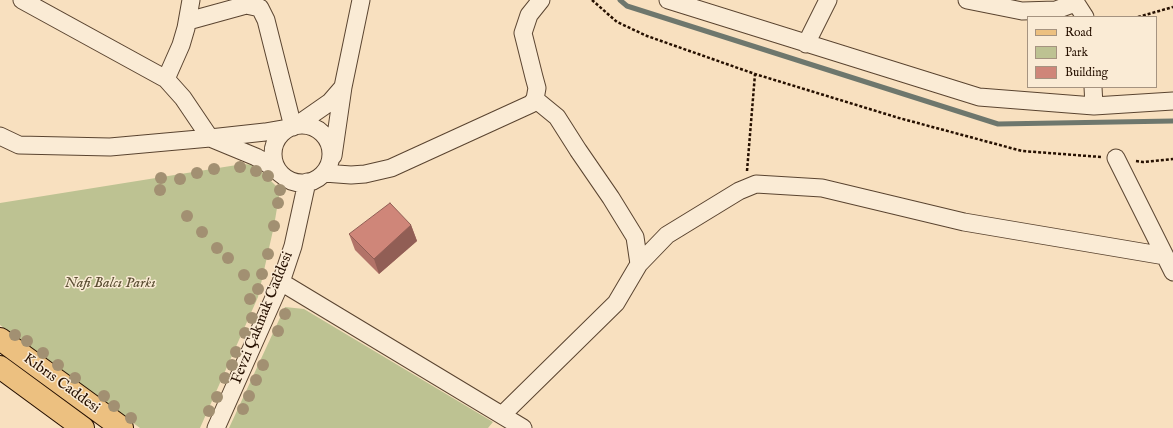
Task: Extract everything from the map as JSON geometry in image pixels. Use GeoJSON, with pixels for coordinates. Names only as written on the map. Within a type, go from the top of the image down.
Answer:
{"type":"FeatureCollection","features":[{"type":"Feature","properties":{"kind":"main road","name":"Kıbrıs Caddesi"},"geometry":{"type":"LineString","coordinates":[[0,339],[122,428]]}},
{"type":"Feature","properties":{"kind":"main road"},"geometry":{"type":"LineString","coordinates":[[0,368],[84,428]]}},
{"type":"Feature","properties":{"kind":"street"},"geometry":{"type":"LineString","coordinates":[[22,0],[166,79],[183,98],[210,138],[261,159],[289,180],[298,183],[316,179],[326,169],[334,155],[343,87],[361,0]]}},
{"type":"Feature","properties":{"kind":"street"},"geometry":{"type":"LineString","coordinates":[[166,79],[181,46],[188,21],[191,0]]}},
{"type":"Feature","properties":{"kind":"street"},"geometry":{"type":"LineString","coordinates":[[668,0],[979,97],[1094,106],[1173,102]]}},
{"type":"Feature","properties":{"kind":"street"},"geometry":{"type":"LineString","coordinates":[[806,44],[828,0]]}},
{"type":"Feature","properties":{"kind":"street"},"geometry":{"type":"LineString","coordinates":[[966,0],[1022,11],[1056,10],[1074,1],[1084,16]]}},
{"type":"Feature","properties":{"kind":"street"},"geometry":{"type":"LineString","coordinates":[[326,169],[337,175],[358,174],[391,168],[526,107],[535,99],[537,88],[523,33],[535,2]]}},
{"type":"Feature","properties":{"kind":"street"},"geometry":{"type":"LineString","coordinates":[[188,21],[246,5],[260,8],[266,20],[293,127]]}},
{"type":"Feature","properties":{"kind":"street"},"geometry":{"type":"LineString","coordinates":[[282,175],[276,168],[273,159],[275,141],[281,134],[330,102],[343,87]]}},
{"type":"Feature","properties":{"kind":"street"},"geometry":{"type":"LineString","coordinates":[[1094,88],[1094,106]]}},
{"type":"Feature","properties":{"kind":"street"},"geometry":{"type":"LineString","coordinates":[[535,99],[557,117],[611,198],[635,237],[639,264]]}},
{"type":"Feature","properties":{"kind":"street"},"geometry":{"type":"LineString","coordinates":[[0,136],[19,145],[110,147],[210,138],[308,126],[317,129],[324,136],[329,145],[331,155],[326,169]]}},
{"type":"Feature","properties":{"kind":"street"},"geometry":{"type":"LineString","coordinates":[[1116,158],[1173,272]]}},
{"type":"Feature","properties":{"kind":"street","name":"Fevzi Çakmak Caddesi"},"geometry":{"type":"LineString","coordinates":[[216,428],[281,282],[293,246],[307,182]]}},
{"type":"Feature","properties":{"kind":"street"},"geometry":{"type":"LineString","coordinates":[[502,415],[616,303],[639,264],[667,235],[715,205],[745,188],[756,184],[822,188],[964,222],[1165,256]]}},
{"type":"Feature","properties":{"kind":"street"},"geometry":{"type":"LineString","coordinates":[[281,282],[523,428]]}},
{"type":"Feature","properties":{"kind":"path"},"geometry":{"type":"LineString","coordinates":[[592,0],[617,22],[647,36],[755,74],[899,118],[1022,151],[1116,158],[1143,162],[1173,159]]}},
{"type":"Feature","properties":{"kind":"path"},"geometry":{"type":"LineString","coordinates":[[1142,16],[1173,7]]}},
{"type":"Feature","properties":{"kind":"path"},"geometry":{"type":"LineString","coordinates":[[745,188],[755,74]]}},
{"type":"Feature","properties":{"kind":"green space","name":"Nafi Balcı Parkı"},"geometry":{"type":"Polygon","coordinates":[[[243,164],[255,165],[280,190],[274,226],[258,297],[200,428],[140,428],[0,325],[0,203],[243,164]]]}},
{"type":"Feature","properties":{"kind":"green space"},"geometry":{"type":"Polygon","coordinates":[[[285,307],[304,309],[493,422],[488,428],[229,428],[285,307]]]}},
{"type":"Feature","properties":{"kind":"building"},"geometry":{"type":"Polygon","coordinates":[[[390,203],[411,225],[374,259],[349,234],[390,203]]]}},
{"type":"Feature","properties":{"kind":"waterway"},"geometry":{"type":"LineString","coordinates":[[620,0],[627,6],[998,124],[1173,121]]}}]}
